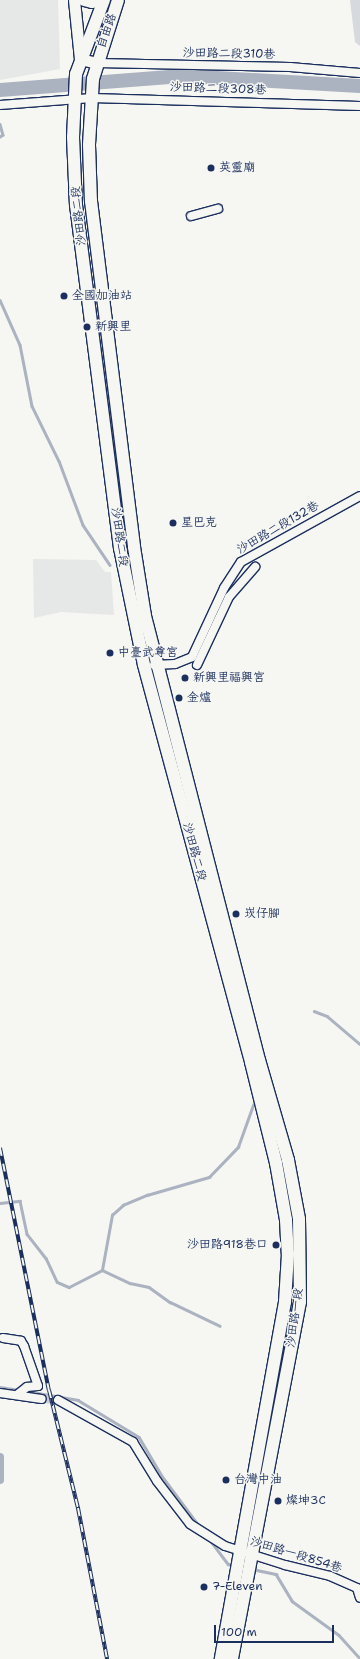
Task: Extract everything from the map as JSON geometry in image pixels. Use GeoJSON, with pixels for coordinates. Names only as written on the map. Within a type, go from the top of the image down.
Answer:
{"type":"FeatureCollection","features":[{"type":"Feature","properties":{"kind":"main road"},"geometry":{"type":"LineString","coordinates":[[84,0],[92,2],[98,0]]}},
{"type":"Feature","properties":{"kind":"main road","name":"自由路"},"geometry":{"type":"LineString","coordinates":[[80,59],[104,0]]}},
{"type":"Feature","properties":{"kind":"main road","name":"自由路"},"geometry":{"type":"LineString","coordinates":[[97,63],[118,0]]}},
{"type":"Feature","properties":{"kind":"main road","name":"沙田路二段"},"geometry":{"type":"LineString","coordinates":[[80,59],[76,74],[74,95],[76,205],[120,548],[144,665],[255,1061]]}},
{"type":"Feature","properties":{"kind":"main road","name":"沙田路二段"},"geometry":{"type":"LineString","coordinates":[[97,63],[92,89],[89,145],[93,216],[134,547],[145,616],[255,1061]]}},
{"type":"Feature","properties":{"kind":"main road","name":"沙田路一段"},"geometry":{"type":"LineString","coordinates":[[242,1576],[247,1553],[279,1338],[288,1254],[286,1220],[255,1061]]}},
{"type":"Feature","properties":{"kind":"main road"},"geometry":{"type":"LineString","coordinates":[[221,1659],[242,1576]]}},
{"type":"Feature","properties":{"kind":"main road"},"geometry":{"type":"LineString","coordinates":[[232,1659],[242,1576]]}},
{"type":"Feature","properties":{"kind":"street","name":"沙田路二段"},"geometry":{"type":"LineString","coordinates":[[74,0],[80,59]]}},
{"type":"Feature","properties":{"kind":"street"},"geometry":{"type":"LineString","coordinates":[[80,59],[97,63]]}},
{"type":"Feature","properties":{"kind":"street","name":"沙田路二段310巷"},"geometry":{"type":"LineString","coordinates":[[97,63],[290,67],[360,73]]}},
{"type":"Feature","properties":{"kind":"street","name":"沙田路二段308巷"},"geometry":{"type":"LineString","coordinates":[[0,105],[74,95],[92,89],[360,106]]}},
{"type":"Feature","properties":{"kind":"street"},"geometry":{"type":"LineString","coordinates":[[191,216],[218,209]]}},
{"type":"Feature","properties":{"kind":"street","name":"沙田路二段132巷"},"geometry":{"type":"LineString","coordinates":[[144,665],[175,664],[192,657],[224,588],[241,562],[360,496]]}},
{"type":"Feature","properties":{"kind":"street"},"geometry":{"type":"LineString","coordinates":[[197,665],[229,597],[255,567]]}},
{"type":"Feature","properties":{"kind":"street"},"geometry":{"type":"LineString","coordinates":[[3,1338],[21,1342],[24,1346],[38,1386],[27,1387],[18,1394]]}},
{"type":"Feature","properties":{"kind":"street"},"geometry":{"type":"LineString","coordinates":[[0,1393],[18,1394],[42,1399]]}},
{"type":"Feature","properties":{"kind":"street","name":"沙田路一段854巷"},"geometry":{"type":"LineString","coordinates":[[58,1400],[133,1442],[157,1481],[190,1524],[225,1546],[330,1576],[357,1588],[360,1598]]}},
{"type":"Feature","properties":{"kind":"shaded area"},"geometry":{"type":"Polygon","coordinates":[[[0,0],[58,0],[60,69],[0,80],[0,0]]]}},
{"type":"Feature","properties":{"kind":"shaded area"},"geometry":{"type":"Polygon","coordinates":[[[350,0],[360,0],[360,46],[355,42],[350,0]]]}},
{"type":"Feature","properties":{"kind":"shaded area"},"geometry":{"type":"Polygon","coordinates":[[[33,559],[96,560],[105,572],[111,572],[114,615],[61,612],[34,618],[33,559]]]}},
{"type":"Feature","properties":{"kind":"waterway"},"geometry":{"type":"LineString","coordinates":[[0,90],[182,76],[360,86]]}},
{"type":"Feature","properties":{"kind":"waterway"},"geometry":{"type":"LineString","coordinates":[[0,124],[3,135],[0,137]]}},
{"type":"Feature","properties":{"kind":"waterway"},"geometry":{"type":"LineString","coordinates":[[0,300],[20,345],[32,406],[59,461],[83,525],[110,565]]}},
{"type":"Feature","properties":{"kind":"waterway"},"geometry":{"type":"LineString","coordinates":[[314,1011],[327,1016],[360,1044]]}},
{"type":"Feature","properties":{"kind":"waterway"},"geometry":{"type":"LineString","coordinates":[[0,1203],[20,1201],[27,1234],[46,1258],[57,1282],[69,1287],[102,1270],[112,1215],[123,1205],[147,1195],[209,1177],[238,1147],[253,1105]]}},
{"type":"Feature","properties":{"kind":"waterway"},"geometry":{"type":"LineString","coordinates":[[102,1270],[130,1283],[149,1287],[170,1302],[220,1326]]}},
{"type":"Feature","properties":{"kind":"waterway"},"geometry":{"type":"LineString","coordinates":[[0,1387],[19,1390]]}},
{"type":"Feature","properties":{"kind":"waterway"},"geometry":{"type":"LineString","coordinates":[[26,1391],[78,1400],[139,1437],[162,1476],[200,1527]]}},
{"type":"Feature","properties":{"kind":"waterway"},"geometry":{"type":"LineString","coordinates":[[0,1457],[0,1480]]}},
{"type":"Feature","properties":{"kind":"waterway"},"geometry":{"type":"LineString","coordinates":[[210,1540],[228,1564],[235,1566]]}},
{"type":"Feature","properties":{"kind":"waterway"},"geometry":{"type":"LineString","coordinates":[[252,1569],[276,1574],[292,1601],[339,1635],[360,1658]]}},
{"type":"Feature","properties":{"kind":"tunnel"},"geometry":{"type":"LineString","coordinates":[[42,1399],[58,1400]]}},
{"type":"Feature","properties":{"kind":"railway"},"geometry":{"type":"LineString","coordinates":[[0,1148],[49,1390],[78,1508],[107,1659]]}},
{"type":"Feature","properties":{"kind":"place","name":"英靈廟"},"geometry":{"type":"Point","coordinates":[211,168]}},
{"type":"Feature","properties":{"kind":"place","name":"全國加油站"},"geometry":{"type":"Point","coordinates":[64,296]}},
{"type":"Feature","properties":{"kind":"place","name":"新興里"},"geometry":{"type":"Point","coordinates":[87,327]}},
{"type":"Feature","properties":{"kind":"place","name":"星巴克"},"geometry":{"type":"Point","coordinates":[173,523]}},
{"type":"Feature","properties":{"kind":"place","name":"中臺武尊宮"},"geometry":{"type":"Point","coordinates":[110,653]}},
{"type":"Feature","properties":{"kind":"place","name":"新興里福興宮"},"geometry":{"type":"Point","coordinates":[185,678]}},
{"type":"Feature","properties":{"kind":"place","name":"金爐"},"geometry":{"type":"Point","coordinates":[179,698]}},
{"type":"Feature","properties":{"kind":"place","name":"崁仔腳"},"geometry":{"type":"Point","coordinates":[236,914]}},
{"type":"Feature","properties":{"kind":"place","name":"沙田路918巷口"},"geometry":{"type":"Point","coordinates":[276,1245]}},
{"type":"Feature","properties":{"kind":"place","name":"台灣中油"},"geometry":{"type":"Point","coordinates":[226,1480]}},
{"type":"Feature","properties":{"kind":"place","name":"燦坤3C"},"geometry":{"type":"Point","coordinates":[278,1501]}},
{"type":"Feature","properties":{"kind":"place","name":"7-Eleven"},"geometry":{"type":"Point","coordinates":[204,1587]}}]}
